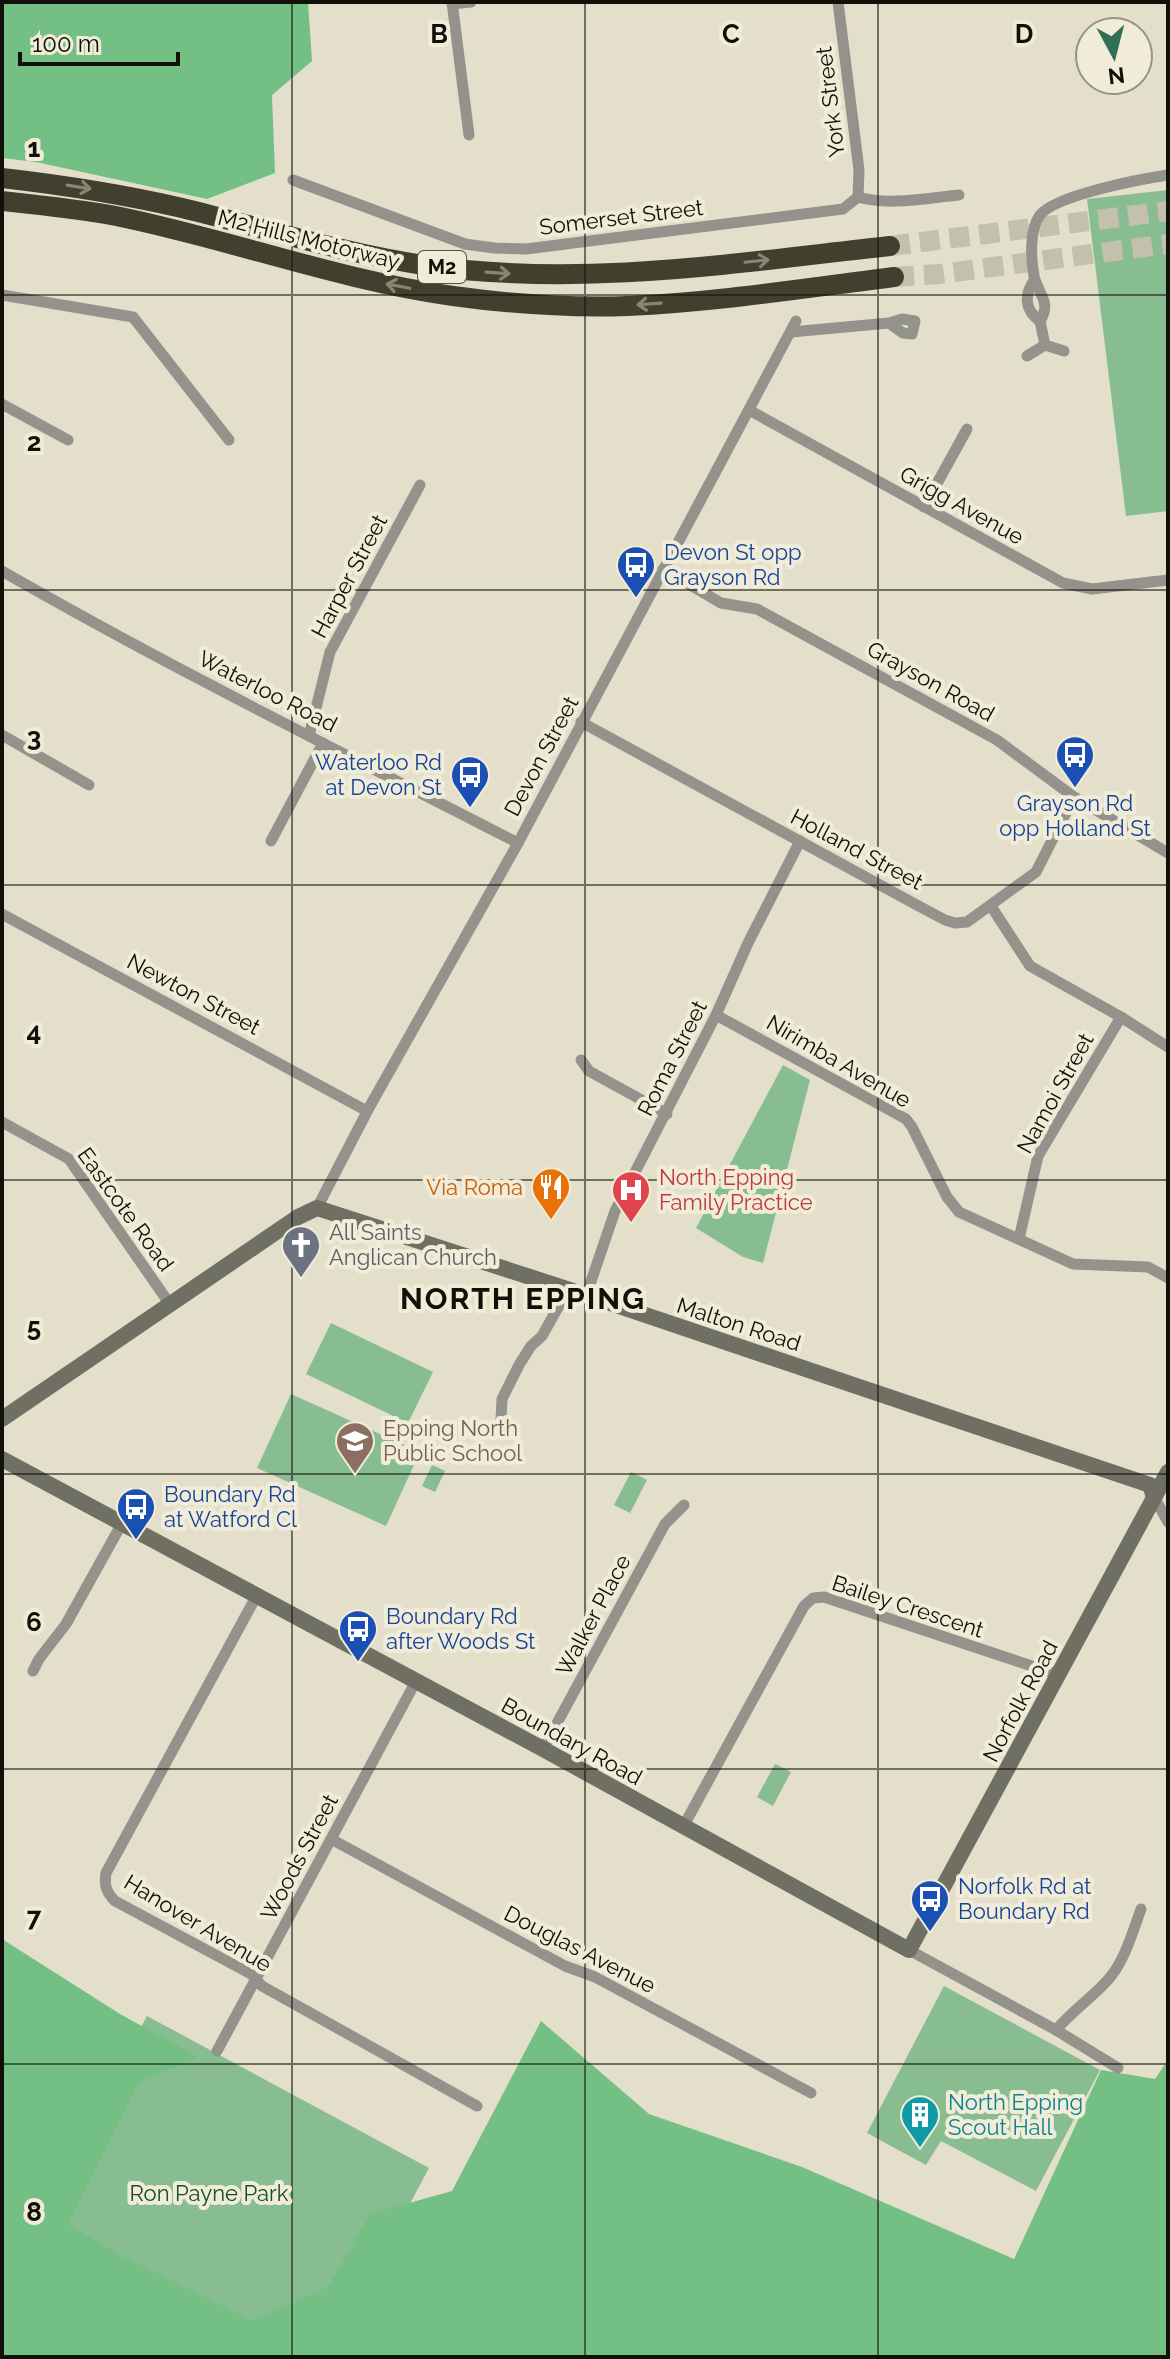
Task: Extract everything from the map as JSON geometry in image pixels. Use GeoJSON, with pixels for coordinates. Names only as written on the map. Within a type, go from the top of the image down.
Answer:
{"type":"FeatureCollection","features":[{"type":"Feature","properties":{"kind":"highway","name":"M2 Hills Motorway"},"geometry":{"type":"LineString","coordinates":[[2,178],[119,194],[318,245],[429,266],[487,272],[547,276],[600,275],[890,246]]}},
{"type":"Feature","properties":{"kind":"highway","name":"M2 Hills Motorway"},"geometry":{"type":"LineString","coordinates":[[2,201],[116,216],[399,287],[503,302],[628,306],[894,277]]}},
{"type":"Feature","properties":{"kind":"street"},"geometry":{"type":"LineString","coordinates":[[469,135],[452,3],[471,2]]}},
{"type":"Feature","properties":{"kind":"street","name":"York Street"},"geometry":{"type":"LineString","coordinates":[[838,2],[859,170],[858,197]]}},
{"type":"Feature","properties":{"kind":"street"},"geometry":{"type":"LineString","coordinates":[[1045,345],[1040,321],[1045,307],[1035,279],[1035,223],[1046,209],[1061,201],[1168,175]]}},
{"type":"Feature","properties":{"kind":"street","name":"Somerset Street"},"geometry":{"type":"LineString","coordinates":[[293,180],[465,244],[526,249],[843,209],[858,197],[891,201],[959,195]]}},
{"type":"Feature","properties":{"kind":"street"},"geometry":{"type":"LineString","coordinates":[[1035,279],[1028,289],[1027,307],[1033,317],[1040,321]]}},
{"type":"Feature","properties":{"kind":"street"},"geometry":{"type":"LineString","coordinates":[[2,295],[133,317],[229,440]]}},
{"type":"Feature","properties":{"kind":"street","name":"Devon Street"},"geometry":{"type":"LineString","coordinates":[[317,1208],[367,1111],[518,843],[793,327],[889,323]]}},
{"type":"Feature","properties":{"kind":"street"},"geometry":{"type":"LineString","coordinates":[[1027,356],[1045,345],[1064,351]]}},
{"type":"Feature","properties":{"kind":"street"},"geometry":{"type":"LineString","coordinates":[[2,404],[68,440]]}},
{"type":"Feature","properties":{"kind":"street","name":"Grigg Avenue"},"geometry":{"type":"LineString","coordinates":[[749,410],[1063,583],[1092,589],[1168,580]]}},
{"type":"Feature","properties":{"kind":"street"},"geometry":{"type":"LineString","coordinates":[[924,507],[967,429]]}},
{"type":"Feature","properties":{"kind":"street","name":"Harper Street"},"geometry":{"type":"LineString","coordinates":[[309,736],[330,652],[420,485]]}},
{"type":"Feature","properties":{"kind":"street","name":"Grayson Road"},"geometry":{"type":"LineString","coordinates":[[663,569],[721,603],[757,609],[997,740],[1074,797],[1168,853]]}},
{"type":"Feature","properties":{"kind":"street","name":"Waterloo Road"},"geometry":{"type":"LineString","coordinates":[[2,571],[91,622],[518,843]]}},
{"type":"Feature","properties":{"kind":"street","name":"Holland Street"},"geometry":{"type":"LineString","coordinates":[[581,722],[955,923],[967,922],[1036,872],[1074,797]]}},
{"type":"Feature","properties":{"kind":"street"},"geometry":{"type":"LineString","coordinates":[[2,735],[89,785]]}},
{"type":"Feature","properties":{"kind":"street"},"geometry":{"type":"LineString","coordinates":[[271,841],[323,743]]}},
{"type":"Feature","properties":{"kind":"street","name":"Roma Street"},"geometry":{"type":"LineString","coordinates":[[586,1296],[615,1211],[667,1114],[800,841]]}},
{"type":"Feature","properties":{"kind":"street"},"geometry":{"type":"LineString","coordinates":[[991,906],[1030,966],[1168,1047]]}},
{"type":"Feature","properties":{"kind":"street","name":"Newton Street"},"geometry":{"type":"LineString","coordinates":[[2,914],[367,1111]]}},
{"type":"Feature","properties":{"kind":"street","name":"Nirimba Avenue"},"geometry":{"type":"LineString","coordinates":[[716,1015],[898,1113],[912,1127],[952,1205],[959,1212],[1073,1264],[1148,1267],[1168,1278]]}},
{"type":"Feature","properties":{"kind":"street","name":"Namoi Street"},"geometry":{"type":"LineString","coordinates":[[1019,1239],[1038,1156],[1121,1017]]}},
{"type":"Feature","properties":{"kind":"street"},"geometry":{"type":"LineString","coordinates":[[581,1060],[589,1071],[667,1114]]}},
{"type":"Feature","properties":{"kind":"street","name":"Eastcote Road"},"geometry":{"type":"LineString","coordinates":[[2,1122],[69,1159],[169,1303]]}},
{"type":"Feature","properties":{"kind":"street"},"geometry":{"type":"LineString","coordinates":[[2,1419],[169,1303],[298,1217],[317,1208]]}},
{"type":"Feature","properties":{"kind":"street","name":"Malton Road"},"geometry":{"type":"LineString","coordinates":[[317,1208],[1150,1485],[1168,1522]]}},
{"type":"Feature","properties":{"kind":"street"},"geometry":{"type":"LineString","coordinates":[[501,1420],[502,1399],[531,1346],[542,1336],[565,1289]]}},
{"type":"Feature","properties":{"kind":"street","name":"Boundary Road"},"geometry":{"type":"LineString","coordinates":[[2,1459],[543,1749],[1056,2030],[1118,2068]]}},
{"type":"Feature","properties":{"kind":"street","name":"Norfolk Road"},"geometry":{"type":"LineString","coordinates":[[909,1950],[1168,1472]]}},
{"type":"Feature","properties":{"kind":"street","name":"Walker Place"},"geometry":{"type":"LineString","coordinates":[[543,1749],[665,1524],[684,1505]]}},
{"type":"Feature","properties":{"kind":"street"},"geometry":{"type":"LineString","coordinates":[[33,1671],[66,1624],[121,1525]]}},
{"type":"Feature","properties":{"kind":"street","name":"Hanover Avenue"},"geometry":{"type":"LineString","coordinates":[[257,1595],[113,1860],[104,1882],[108,1893],[115,1901],[251,1974],[262,1986],[477,2106]]}},
{"type":"Feature","properties":{"kind":"street","name":"Bailey Crescent"},"geometry":{"type":"LineString","coordinates":[[683,1827],[804,1606],[813,1598],[824,1597],[1059,1675]]}},
{"type":"Feature","properties":{"kind":"street","name":"Woods Street"},"geometry":{"type":"LineString","coordinates":[[217,2051],[416,1681]]}},
{"type":"Feature","properties":{"kind":"street","name":"Douglas Avenue"},"geometry":{"type":"LineString","coordinates":[[331,1839],[565,1966],[595,1977],[811,2093]]}},
{"type":"Feature","properties":{"kind":"street"},"geometry":{"type":"LineString","coordinates":[[1056,2030],[1107,1981],[1123,1956],[1141,1909]]}},
{"type":"Feature","properties":{"kind":"green space"},"geometry":{"type":"Polygon","coordinates":[[[2,2],[308,2],[312,61],[272,95],[275,173],[207,199],[36,162],[2,158],[2,2]]]}},
{"type":"Feature","properties":{"kind":"green space"},"geometry":{"type":"Polygon","coordinates":[[[1168,190],[1168,511],[1126,516],[1087,199],[1168,190]]]}},
{"type":"Feature","properties":{"kind":"green space"},"geometry":{"type":"Polygon","coordinates":[[[783,1065],[810,1080],[763,1263],[743,1257],[696,1228],[783,1065]]]}},
{"type":"Feature","properties":{"kind":"green space"},"geometry":{"type":"Polygon","coordinates":[[[331,1323],[433,1372],[408,1423],[306,1374],[331,1323]]]}},
{"type":"Feature","properties":{"kind":"green space"},"geometry":{"type":"Polygon","coordinates":[[[291,1394],[420,1452],[386,1526],[257,1468],[291,1394]]]}},
{"type":"Feature","properties":{"kind":"green space"},"geometry":{"type":"Polygon","coordinates":[[[432,1465],[445,1471],[435,1492],[422,1486],[432,1465]]]}},
{"type":"Feature","properties":{"kind":"green space"},"geometry":{"type":"Polygon","coordinates":[[[631,1472],[647,1480],[630,1513],[614,1505],[631,1472]]]}},
{"type":"Feature","properties":{"kind":"green space"},"geometry":{"type":"Polygon","coordinates":[[[775,1764],[791,1772],[773,1806],[757,1797],[775,1764]]]}},
{"type":"Feature","properties":{"kind":"green space"},"geometry":{"type":"Polygon","coordinates":[[[2,1939],[120,2014],[198,2057],[138,2083],[68,2224],[120,2255],[253,2321],[328,2287],[370,2214],[452,2191],[541,2021],[649,2114],[802,2167],[1014,2259],[1101,2070],[1155,2079],[1168,2060],[1168,2357],[2,2357],[2,1939]]]}},
{"type":"Feature","properties":{"kind":"green space"},"geometry":{"type":"Polygon","coordinates":[[[944,1986],[1100,2070],[1036,2191],[941,2141],[926,2165],[867,2133],[944,1986]]]}},
{"type":"Feature","properties":{"kind":"green space","name":"Ron Payne Park"},"geometry":{"type":"Polygon","coordinates":[[[147,2016],[429,2168],[328,2357],[27,2238],[147,2016]]]}},
{"type":"Feature","properties":{"kind":"tunnel"},"geometry":{"type":"LineString","coordinates":[[890,246],[1168,211]]}},
{"type":"Feature","properties":{"kind":"tunnel"},"geometry":{"type":"LineString","coordinates":[[894,277],[939,274],[1168,244]]}},
{"type":"Feature","properties":{"kind":"place","name":"Devon St opp Grayson Rd"},"geometry":{"type":"Point","coordinates":[636,599]}},
{"type":"Feature","properties":{"kind":"place","name":"Grayson Rd opp Holland St"},"geometry":{"type":"Point","coordinates":[1075,789]}},
{"type":"Feature","properties":{"kind":"place","name":"Waterloo Rd at Devon St"},"geometry":{"type":"Point","coordinates":[470,809]}},
{"type":"Feature","properties":{"kind":"place","name":"Via Roma"},"geometry":{"type":"Point","coordinates":[551,1221]}},
{"type":"Feature","properties":{"kind":"place","name":"North Epping Family Practice"},"geometry":{"type":"Point","coordinates":[631,1224]}},
{"type":"Feature","properties":{"kind":"place","name":"All Saints Anglican Church"},"geometry":{"type":"Point","coordinates":[301,1279]}},
{"type":"Feature","properties":{"kind":"place","name":"Epping North Public School"},"geometry":{"type":"Point","coordinates":[355,1475]}},
{"type":"Feature","properties":{"kind":"place","name":"Boundary Rd at Watford Cl"},"geometry":{"type":"Point","coordinates":[136,1541]}},
{"type":"Feature","properties":{"kind":"place","name":"Boundary Rd after Woods St"},"geometry":{"type":"Point","coordinates":[358,1663]}},
{"type":"Feature","properties":{"kind":"place","name":"Norfolk Rd at Boundary Rd"},"geometry":{"type":"Point","coordinates":[930,1933]}},
{"type":"Feature","properties":{"kind":"place","name":"North Epping Scout Hall"},"geometry":{"type":"Point","coordinates":[920,2149]}},
{"type":"Feature","properties":{"kind":"district","name":"NORTH EPPING"},"geometry":{"type":"Point","coordinates":[523,1299]}}]}
